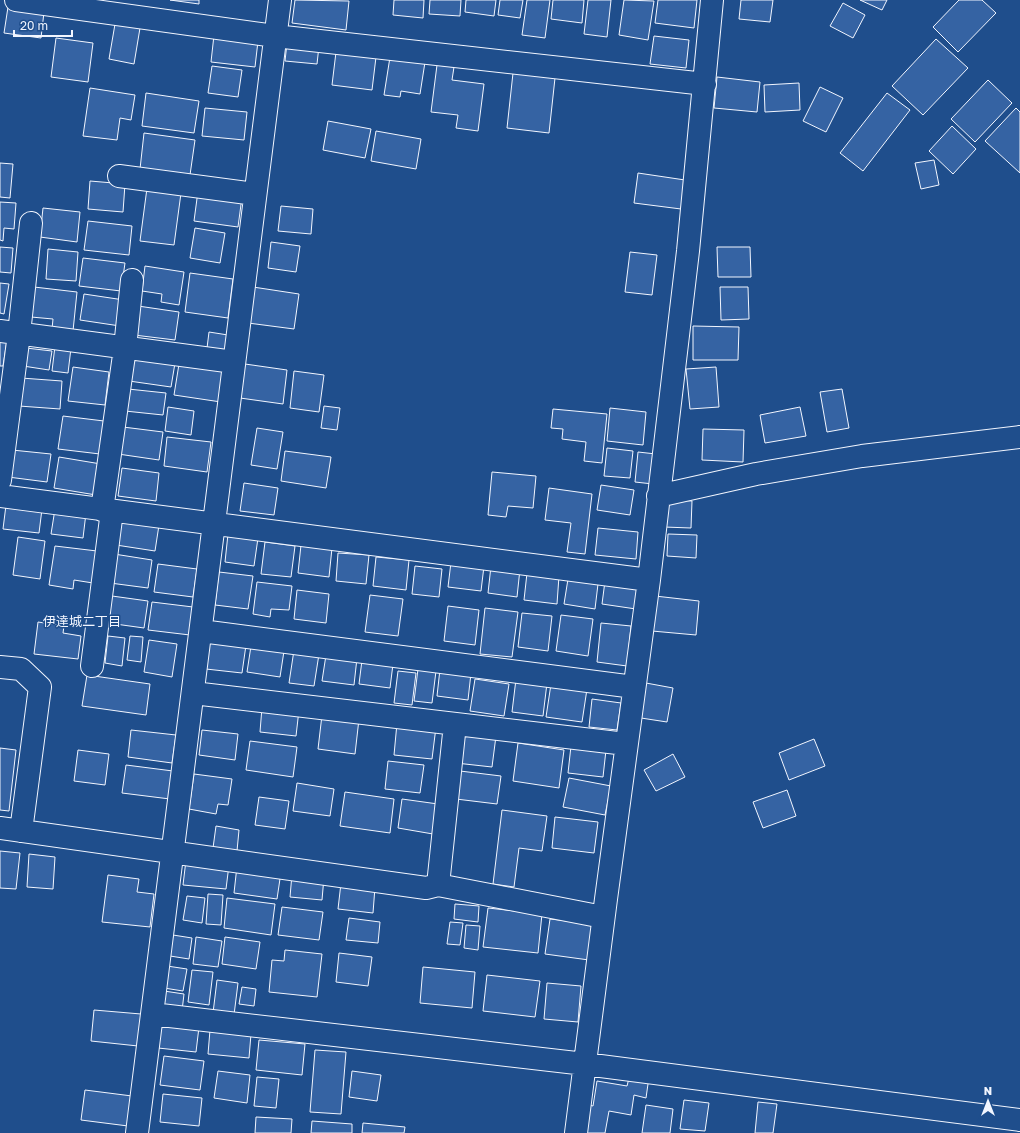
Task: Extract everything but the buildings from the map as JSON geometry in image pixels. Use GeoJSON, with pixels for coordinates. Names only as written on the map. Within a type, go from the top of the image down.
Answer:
{"type":"FeatureCollection","features":[{"type":"Feature","properties":{"kind":"street"},"geometry":{"type":"LineString","coordinates":[[16,0],[275,36],[705,84]]}},
{"type":"Feature","properties":{"kind":"street"},"geometry":{"type":"LineString","coordinates":[[137,1133],[280,0]]}},
{"type":"Feature","properties":{"kind":"street"},"geometry":{"type":"LineString","coordinates":[[576,1133],[603,917],[649,580],[688,251],[712,0]]}},
{"type":"Feature","properties":{"kind":"street"},"geometry":{"type":"LineString","coordinates":[[119,176],[255,194]]}},
{"type":"Feature","properties":{"kind":"street"},"geometry":{"type":"LineString","coordinates":[[0,480],[10,332],[31,223]]}},
{"type":"Feature","properties":{"kind":"street"},"geometry":{"type":"LineString","coordinates":[[92,666],[132,280]]}},
{"type":"Feature","properties":{"kind":"street"},"geometry":{"type":"LineString","coordinates":[[10,332],[234,362]]}},
{"type":"Feature","properties":{"kind":"street"},"geometry":{"type":"LineString","coordinates":[[658,496],[756,474],[862,456],[1020,437]]}},
{"type":"Feature","properties":{"kind":"street"},"geometry":{"type":"LineString","coordinates":[[0,496],[649,580]]}},
{"type":"Feature","properties":{"kind":"street"},"geometry":{"type":"LineString","coordinates":[[201,631],[634,687]]}},
{"type":"Feature","properties":{"kind":"street"},"geometry":{"type":"LineString","coordinates":[[0,667],[21,669],[40,687],[21,831]]}},
{"type":"Feature","properties":{"kind":"street"},"geometry":{"type":"LineString","coordinates":[[193,693],[626,744]]}},
{"type":"Feature","properties":{"kind":"street"},"geometry":{"type":"LineString","coordinates":[[438,885],[456,724]]}},
{"type":"Feature","properties":{"kind":"street"},"geometry":{"type":"LineString","coordinates":[[0,828],[426,888],[438,885],[603,917]]}},
{"type":"Feature","properties":{"kind":"street"},"geometry":{"type":"LineString","coordinates":[[152,1014],[585,1064],[1020,1120]]}},
{"type":"Feature","properties":{"kind":"district","name":"伊達城二丁目"},"geometry":{"type":"Point","coordinates":[82,621]}}]}
